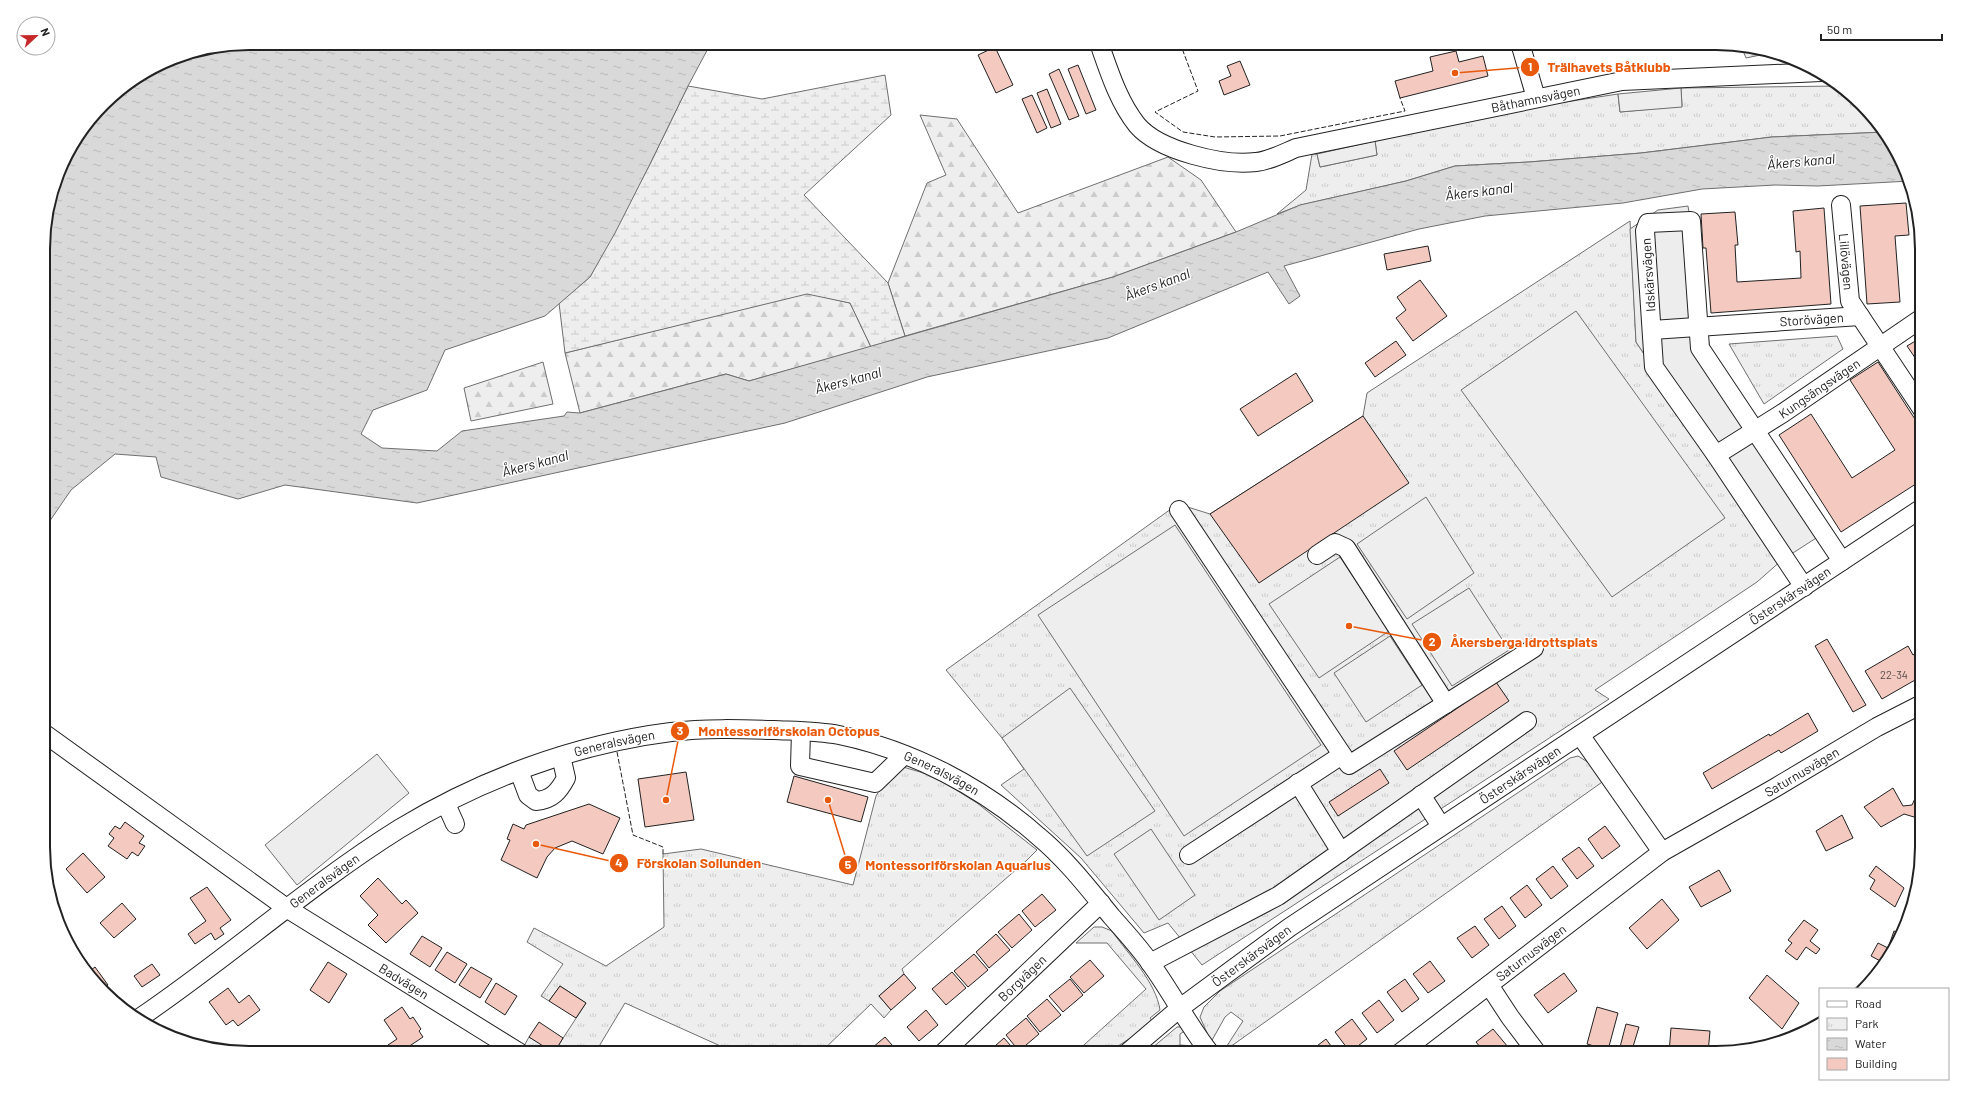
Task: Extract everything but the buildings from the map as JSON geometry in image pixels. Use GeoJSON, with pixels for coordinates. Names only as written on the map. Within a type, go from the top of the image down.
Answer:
{"type":"FeatureCollection","features":[{"type":"Feature","properties":{"kind":"street","name":"Båthamnsvägen"},"geometry":{"type":"LineString","coordinates":[[1101,50],[1118,94],[1138,126],[1160,142],[1194,156],[1238,162],[1257,162],[1296,148],[1622,81],[1807,73]]}},
{"type":"Feature","properties":{"kind":"street"},"geometry":{"type":"LineString","coordinates":[[1522,50],[1536,98]]}},
{"type":"Feature","properties":{"kind":"street","name":"Lillövägen"},"geometry":{"type":"LineString","coordinates":[[1842,205],[1850,301],[1860,316]]}},
{"type":"Feature","properties":{"kind":"street","name":"Idskärsvägen"},"geometry":{"type":"LineString","coordinates":[[1804,587],[1654,367],[1645,231],[1648,224],[1691,221],[1700,348],[1842,561]]}},
{"type":"Feature","properties":{"kind":"street","name":"Storövägen"},"geometry":{"type":"LineString","coordinates":[[1652,330],[1860,316],[1915,398]]}},
{"type":"Feature","properties":{"kind":"street","name":"Kungsängsvägen"},"geometry":{"type":"LineString","coordinates":[[1716,456],[1915,323]]}},
{"type":"Feature","properties":{"kind":"street"},"geometry":{"type":"LineString","coordinates":[[1179,510],[1349,765],[1534,648]]}},
{"type":"Feature","properties":{"kind":"street","name":"Österskärsvägen"},"geometry":{"type":"LineString","coordinates":[[1135,1046],[1180,1008],[1290,928],[1915,513]]}},
{"type":"Feature","properties":{"kind":"street"},"geometry":{"type":"LineString","coordinates":[[1317,555],[1335,543],[1346,548],[1446,704]]}},
{"type":"Feature","properties":{"kind":"street","name":"Saturnusvägen"},"geometry":{"type":"LineString","coordinates":[[1409,1046],[1662,852],[1773,789],[1877,727],[1915,708]]}},
{"type":"Feature","properties":{"kind":"street"},"geometry":{"type":"LineString","coordinates":[[1150,963],[1278,896],[1527,721]]}},
{"type":"Feature","properties":{"kind":"street","name":"Generalsvägen"},"geometry":{"type":"LineString","coordinates":[[144,1015],[400,829],[446,804],[519,771],[561,756],[616,742],[672,732],[726,728],[837,734],[904,755],[932,766],[971,787],[1010,812],[1069,865],[1101,903],[1150,963],[1180,1008],[1190,1028],[1204,1046]]}},
{"type":"Feature","properties":{"kind":"street"},"geometry":{"type":"LineString","coordinates":[[801,732],[800,766],[875,783],[904,755]]}},
{"type":"Feature","properties":{"kind":"street"},"geometry":{"type":"LineString","coordinates":[[1580,735],[1662,852]]}},
{"type":"Feature","properties":{"kind":"street","name":"Badvägen"},"geometry":{"type":"LineString","coordinates":[[50,738],[288,909],[509,1046]]}},
{"type":"Feature","properties":{"kind":"street"},"geometry":{"type":"LineString","coordinates":[[1189,855],[1342,754]]}},
{"type":"Feature","properties":{"kind":"street"},"geometry":{"type":"LineString","coordinates":[[519,771],[528,795],[536,801],[543,801],[559,791],[566,778],[561,756]]}},
{"type":"Feature","properties":{"kind":"street"},"geometry":{"type":"LineString","coordinates":[[1298,783],[1341,852]]}},
{"type":"Feature","properties":{"kind":"street"},"geometry":{"type":"LineString","coordinates":[[1421,796],[1442,826]]}},
{"type":"Feature","properties":{"kind":"street"},"geometry":{"type":"LineString","coordinates":[[446,804],[455,824]]}},
{"type":"Feature","properties":{"kind":"street","name":"Borgvägen"},"geometry":{"type":"LineString","coordinates":[[951,1046],[1101,903]]}},
{"type":"Feature","properties":{"kind":"street"},"geometry":{"type":"LineString","coordinates":[[1489,985],[1510,1018],[1532,1046]]}},
{"type":"Feature","properties":{"kind":"green space"},"geometry":{"type":"Polygon","coordinates":[[[1744,52],[1760,55],[1746,58],[1744,52]]]}},
{"type":"Feature","properties":{"kind":"green space"},"geometry":{"type":"Polygon","coordinates":[[[885,75],[891,115],[804,195],[888,283],[905,336],[871,347],[850,303],[807,294],[565,353],[559,303],[590,277],[650,164],[688,86],[762,99],[885,75]]]}},
{"type":"Feature","properties":{"kind":"green space"},"geometry":{"type":"Polygon","coordinates":[[[1829,86],[1857,108],[1877,132],[1772,137],[1641,153],[1455,166],[1406,181],[1301,205],[1277,214],[1306,190],[1312,154],[1317,154],[1320,167],[1377,155],[1375,141],[1499,112],[1618,94],[1620,112],[1682,106],[1681,88],[1829,86]]]}},
{"type":"Feature","properties":{"kind":"green space"},"geometry":{"type":"Polygon","coordinates":[[[920,115],[957,119],[1018,213],[1168,157],[1201,180],[1236,232],[1113,277],[905,336],[888,283],[927,183],[946,175],[920,115]]]}},
{"type":"Feature","properties":{"kind":"green space"},"geometry":{"type":"Polygon","coordinates":[[[1630,221],[1636,342],[1782,560],[1757,582],[1595,690],[1609,699],[1202,965],[1168,923],[1144,933],[1081,858],[1001,785],[1024,769],[1002,738],[946,670],[1178,504],[1210,514],[1363,416],[1367,393],[1630,221]]]}},
{"type":"Feature","properties":{"kind":"green space"},"geometry":{"type":"Polygon","coordinates":[[[807,293],[850,303],[871,347],[749,381],[726,374],[580,413],[565,353],[807,293]]]}},
{"type":"Feature","properties":{"kind":"green space"},"geometry":{"type":"Polygon","coordinates":[[[1576,311],[1725,518],[1612,597],[1461,390],[1576,311]]]}},
{"type":"Feature","properties":{"kind":"green space"},"geometry":{"type":"Polygon","coordinates":[[[1837,336],[1843,349],[1764,404],[1729,344],[1837,336]]]}},
{"type":"Feature","properties":{"kind":"green space"},"geometry":{"type":"Polygon","coordinates":[[[543,362],[553,404],[471,421],[464,388],[543,362]]]}},
{"type":"Feature","properties":{"kind":"green space"},"geometry":{"type":"Polygon","coordinates":[[[1426,497],[1474,573],[1407,619],[1357,544],[1426,497]]]}},
{"type":"Feature","properties":{"kind":"green space"},"geometry":{"type":"Polygon","coordinates":[[[1175,525],[1321,745],[1184,836],[1038,615],[1175,525]]]}},
{"type":"Feature","properties":{"kind":"green space"},"geometry":{"type":"Polygon","coordinates":[[[1340,557],[1389,631],[1319,678],[1269,604],[1340,557]]]}},
{"type":"Feature","properties":{"kind":"green space"},"geometry":{"type":"Polygon","coordinates":[[[1469,588],[1509,650],[1452,686],[1412,624],[1469,588]]]}},
{"type":"Feature","properties":{"kind":"green space"},"geometry":{"type":"Polygon","coordinates":[[[1390,636],[1422,685],[1366,722],[1334,673],[1390,636]]]}},
{"type":"Feature","properties":{"kind":"green space"},"geometry":{"type":"Polygon","coordinates":[[[1070,688],[1155,811],[1087,856],[1002,738],[1070,688]]]}},
{"type":"Feature","properties":{"kind":"green space"},"geometry":{"type":"Polygon","coordinates":[[[1578,756],[1594,766],[1605,780],[1231,1046],[1227,1046],[1243,1021],[1231,1012],[1225,1017],[1211,1042],[1200,1017],[1204,1007],[1220,991],[1570,758],[1578,756]]]}},
{"type":"Feature","properties":{"kind":"green space"},"geometry":{"type":"Polygon","coordinates":[[[903,767],[934,776],[977,803],[1037,850],[902,969],[904,974],[879,996],[891,1010],[884,1018],[871,1004],[827,1046],[720,1046],[625,1003],[599,1046],[558,1046],[586,1003],[560,986],[549,1001],[541,996],[563,964],[527,942],[534,928],[606,966],[664,927],[663,854],[701,849],[853,885],[876,796],[888,776],[903,767]]]}},
{"type":"Feature","properties":{"kind":"green space"},"geometry":{"type":"Polygon","coordinates":[[[1151,829],[1195,895],[1159,920],[1114,854],[1151,829]]]}},
{"type":"Feature","properties":{"kind":"green space"},"geometry":{"type":"Polygon","coordinates":[[[1094,927],[1102,927],[1112,931],[1153,989],[1160,1010],[1150,1018],[1154,1023],[1118,1046],[1083,1046],[1146,989],[1107,943],[1076,943],[1094,927]]]}},
{"type":"Feature","properties":{"kind":"green space"},"geometry":{"type":"Polygon","coordinates":[[[1177,1027],[1184,1027],[1186,1030],[1180,1034],[1180,1045],[1194,1046],[1154,1046],[1177,1027]]]}},
{"type":"Feature","properties":{"kind":"green space"},"geometry":{"type":"Polygon","coordinates":[[[529,1037],[544,1046],[524,1046],[529,1037]]]}},
{"type":"Feature","properties":{"kind":"shaded area"},"geometry":{"type":"Polygon","coordinates":[[[1681,88],[1682,107],[1620,112],[1618,94],[1681,88]]]}},
{"type":"Feature","properties":{"kind":"shaded area"},"geometry":{"type":"Polygon","coordinates":[[[1375,141],[1377,155],[1320,167],[1317,154],[1375,141]]]}},
{"type":"Feature","properties":{"kind":"shaded area"},"geometry":{"type":"Polygon","coordinates":[[[1688,206],[1712,363],[1824,533],[1782,560],[1636,342],[1630,229],[1658,210],[1688,206]]]}},
{"type":"Feature","properties":{"kind":"shaded area"},"geometry":{"type":"Polygon","coordinates":[[[377,754],[409,793],[297,885],[265,845],[377,754]]]}},
{"type":"Feature","properties":{"kind":"water","name":"Åkers kanal"},"geometry":{"type":"Polygon","coordinates":[[[236,50],[707,50],[615,233],[590,277],[545,316],[445,350],[427,390],[373,410],[361,434],[382,448],[437,451],[462,431],[564,416],[567,412],[580,413],[726,374],[749,381],[1113,277],[1236,232],[1300,205],[1406,181],[1455,166],[1641,153],[1772,137],[1877,132],[1894,161],[1903,181],[1818,186],[1775,185],[1702,189],[1623,203],[1485,216],[1419,229],[1284,266],[1300,296],[1289,304],[1268,272],[1108,338],[927,377],[785,423],[417,503],[285,485],[238,499],[161,477],[156,457],[115,454],[71,490],[50,521],[50,236],[54,210],[61,185],[71,161],[91,128],[118,99],[150,77],[173,65],[210,54],[236,50]]]}},
{"type":"Feature","properties":{"kind":"fence"},"geometry":{"type":"LineString","coordinates":[[1183,50],[1198,91],[1155,112],[1183,132],[1215,137],[1280,136],[1405,111],[1400,98]]}},
{"type":"Feature","properties":{"kind":"fence"},"geometry":{"type":"LineString","coordinates":[[617,752],[633,835],[663,847],[663,854]]}},
{"type":"Feature","properties":{"kind":"place","name":"Trälhavets Båtklubb"},"geometry":{"type":"Point","coordinates":[1455,73]}},
{"type":"Feature","properties":{"kind":"place","name":"Åkersberga Idrottsplats"},"geometry":{"type":"Point","coordinates":[1349,626]}},
{"type":"Feature","properties":{"kind":"place","name":"Montessoriförskolan Octopus"},"geometry":{"type":"Point","coordinates":[666,800]}},
{"type":"Feature","properties":{"kind":"place","name":"Montessoriförskolan Aquarius"},"geometry":{"type":"Point","coordinates":[828,800]}},
{"type":"Feature","properties":{"kind":"place","name":"Förskolan Sollunden"},"geometry":{"type":"Point","coordinates":[536,844]}}]}
